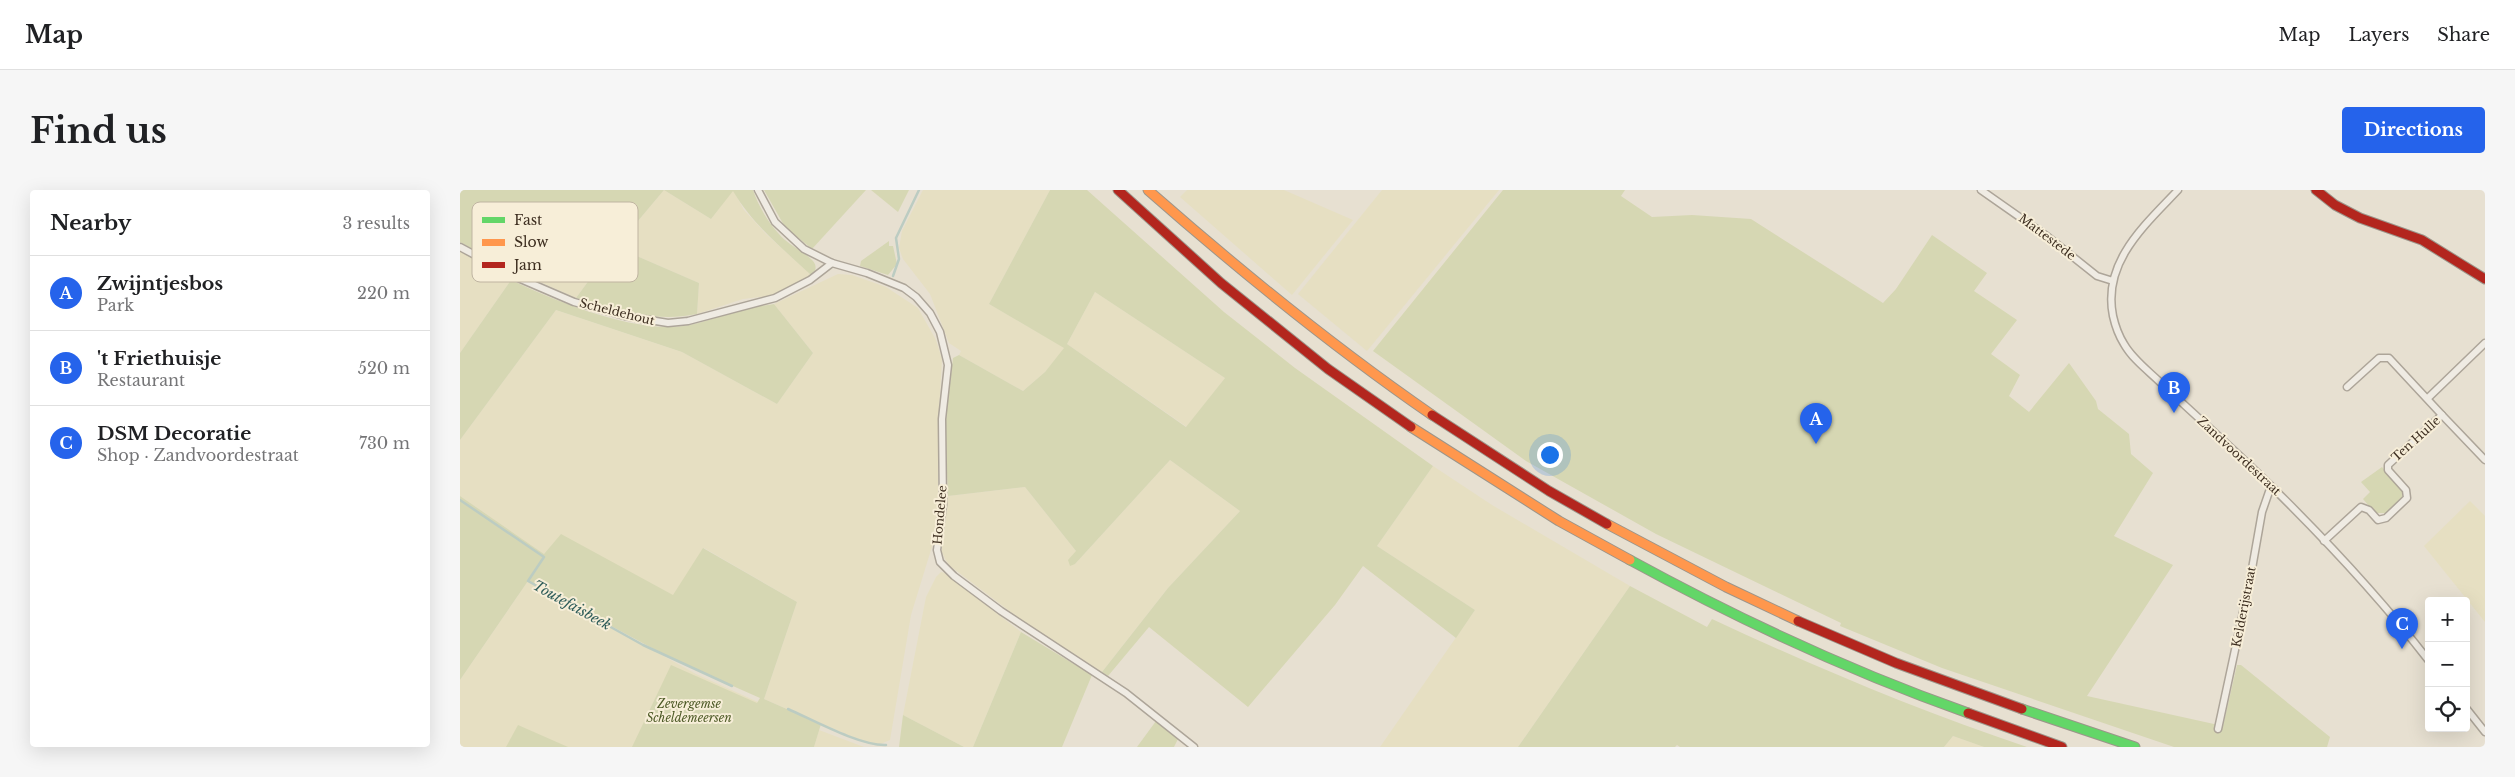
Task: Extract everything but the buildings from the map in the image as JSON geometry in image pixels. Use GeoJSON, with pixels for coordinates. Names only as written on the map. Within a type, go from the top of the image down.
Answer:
{"type":"FeatureCollection","features":[{"type":"Feature","properties":{"kind":"main road"},"geometry":{"type":"LineString","coordinates":[[1118,190],[1203,268],[1285,335],[1365,396],[1512,494],[1590,540],[1683,589],[1786,639],[1979,719],[2062,747]]}},
{"type":"Feature","properties":{"kind":"main road"},"geometry":{"type":"LineString","coordinates":[[1148,190],[1292,314],[1361,366],[1508,467],[1605,524],[1733,590],[1818,630],[1963,688],[2135,747]]}},
{"type":"Feature","properties":{"kind":"main road"},"geometry":{"type":"LineString","coordinates":[[2316,190],[2335,205],[2360,218],[2422,240],[2485,279]]}},
{"type":"Feature","properties":{"kind":"street"},"geometry":{"type":"LineString","coordinates":[[758,190],[767,210],[785,233],[804,249],[832,263]]}},
{"type":"Feature","properties":{"kind":"street","name":"Mattestede"},"geometry":{"type":"LineString","coordinates":[[1981,190],[2048,237],[2097,276],[2113,281]]}},
{"type":"Feature","properties":{"kind":"street","name":"Zandvoordestraat"},"geometry":{"type":"LineString","coordinates":[[2178,190],[2126,248],[2119,262],[2113,281],[2113,315],[2124,344],[2158,380],[2271,486],[2324,541],[2425,656]]}},
{"type":"Feature","properties":{"kind":"street","name":"Scheldehout"},"geometry":{"type":"LineString","coordinates":[[460,247],[472,253]]}},
{"type":"Feature","properties":{"kind":"street","name":"Scheldehout"},"geometry":{"type":"LineString","coordinates":[[528,282],[565,298],[625,316],[668,323],[688,321],[775,298],[810,280],[832,263]]}},
{"type":"Feature","properties":{"kind":"street","name":"Hondelee"},"geometry":{"type":"LineString","coordinates":[[832,263],[891,282],[916,297],[930,313],[944,345],[948,365],[942,418],[943,505],[937,550],[940,562],[954,576],[1008,616],[1126,693],[1194,747]]}},
{"type":"Feature","properties":{"kind":"street"},"geometry":{"type":"LineString","coordinates":[[2428,398],[2485,343]]}},
{"type":"Feature","properties":{"kind":"street"},"geometry":{"type":"LineString","coordinates":[[2347,387],[2380,358],[2389,358],[2442,414]]}},
{"type":"Feature","properties":{"kind":"street","name":"Ten Hulle"},"geometry":{"type":"LineString","coordinates":[[2324,541],[2361,507],[2369,510],[2378,520],[2386,518],[2407,498],[2406,490],[2388,470],[2388,466],[2442,414],[2485,460]]}},
{"type":"Feature","properties":{"kind":"street","name":"Kelderijstraat"},"geometry":{"type":"LineString","coordinates":[[2218,729],[2248,589],[2262,512],[2271,486]]}},
{"type":"Feature","properties":{"kind":"street"},"geometry":{"type":"LineString","coordinates":[[2470,713],[2485,732]]}},
{"type":"Feature","properties":{"kind":"green space"},"geometry":{"type":"Polygon","coordinates":[[[460,190],[664,190],[638,221],[638,202],[472,202],[472,249],[460,242],[460,190]]]}},
{"type":"Feature","properties":{"kind":"green space"},"geometry":{"type":"Polygon","coordinates":[[[664,190],[711,219],[733,190],[744,210],[766,234],[811,275],[776,295],[743,299],[697,314],[699,283],[638,257],[638,221],[664,190]]]}},
{"type":"Feature","properties":{"kind":"green space"},"geometry":{"type":"Polygon","coordinates":[[[664,190],[753,190],[770,223],[785,240],[813,261],[816,266],[815,272],[811,275],[769,236],[750,215],[733,191],[711,219],[664,190]]]}},
{"type":"Feature","properties":{"kind":"green space"},"geometry":{"type":"Polygon","coordinates":[[[764,190],[866,190],[812,249],[785,227],[764,190]]]}},
{"type":"Feature","properties":{"kind":"green space"},"geometry":{"type":"Polygon","coordinates":[[[871,190],[909,190],[898,212],[871,190]]]}},
{"type":"Feature","properties":{"kind":"green space"},"geometry":{"type":"Polygon","coordinates":[[[923,190],[1050,190],[989,304],[1065,348],[1045,372],[1023,391],[959,355],[961,351],[949,343],[930,294],[903,259],[899,248],[902,231],[923,190]]]}},
{"type":"Feature","properties":{"kind":"green space"},"geometry":{"type":"Polygon","coordinates":[[[1050,190],[1087,190],[1224,312],[1295,368],[1433,466],[1377,546],[1475,610],[1456,638],[1363,566],[1335,605],[1248,707],[1149,627],[1108,676],[1102,672],[1168,588],[1240,511],[1170,460],[1075,564],[1070,566],[1068,560],[1076,551],[1025,487],[948,496],[945,426],[953,358],[959,355],[1023,391],[1045,372],[1064,348],[989,304],[1050,190]],[[1095,292],[1067,344],[1186,427],[1225,378],[1095,292]]]}},
{"type":"Feature","properties":{"kind":"green space"},"geometry":{"type":"Polygon","coordinates":[[[1187,190],[1284,190],[1353,220],[1292,295],[1180,197],[1187,190]]]}},
{"type":"Feature","properties":{"kind":"green space"},"geometry":{"type":"Polygon","coordinates":[[[1382,190],[1499,190],[1367,351],[1298,294],[1382,190]]]}},
{"type":"Feature","properties":{"kind":"green space"},"geometry":{"type":"Polygon","coordinates":[[[1503,190],[1625,190],[1621,196],[1652,217],[1692,215],[1751,219],[1883,303],[1896,289],[1932,235],[1987,273],[1974,291],[2017,320],[1991,354],[2020,375],[2009,396],[2029,412],[2069,363],[2096,401],[2098,409],[2129,434],[2131,454],[2153,473],[2114,536],[2173,565],[2087,696],[2223,726],[2237,665],[2241,665],[2330,737],[2327,747],[2174,747],[1942,668],[1840,626],[1841,623],[1656,534],[1526,461],[1373,351],[1503,190]]]}},
{"type":"Feature","properties":{"kind":"green space"},"geometry":{"type":"Polygon","coordinates":[[[889,241],[889,246],[893,246],[897,264],[888,275],[860,266],[861,261],[889,241]]]}},
{"type":"Feature","properties":{"kind":"green space"},"geometry":{"type":"Polygon","coordinates":[[[460,251],[472,258],[472,282],[510,282],[460,353],[460,251]]]}},
{"type":"Feature","properties":{"kind":"green space"},"geometry":{"type":"Polygon","coordinates":[[[638,257],[699,283],[697,314],[681,316],[665,317],[635,314],[576,298],[588,282],[638,282],[638,257]]]}},
{"type":"Feature","properties":{"kind":"green space"},"geometry":{"type":"Polygon","coordinates":[[[838,274],[852,275],[886,287],[918,308],[936,340],[942,359],[938,429],[938,508],[934,540],[911,615],[890,740],[878,745],[862,741],[764,699],[797,602],[704,548],[674,596],[561,535],[544,554],[460,496],[460,440],[556,310],[682,352],[777,404],[813,353],[774,304],[838,274]]]}},
{"type":"Feature","properties":{"kind":"green space"},"geometry":{"type":"Polygon","coordinates":[[[510,282],[516,282],[596,314],[642,325],[664,327],[692,325],[747,308],[774,304],[813,353],[777,404],[682,352],[556,310],[460,440],[460,353],[510,282]]]}},
{"type":"Feature","properties":{"kind":"green space"},"geometry":{"type":"Polygon","coordinates":[[[540,282],[588,282],[576,298],[540,282]]]}},
{"type":"Feature","properties":{"kind":"green space"},"geometry":{"type":"Polygon","coordinates":[[[1095,292],[1225,378],[1187,427],[1067,344],[1095,292]]]}},
{"type":"Feature","properties":{"kind":"green space"},"geometry":{"type":"Polygon","coordinates":[[[1170,460],[1240,511],[1168,588],[1102,672],[1020,619],[950,566],[942,552],[948,496],[1025,487],[1076,551],[1075,564],[1170,460]]]}},
{"type":"Feature","properties":{"kind":"green space"},"geometry":{"type":"Polygon","coordinates":[[[1433,466],[1492,505],[1630,586],[1518,747],[1380,747],[1475,610],[1377,546],[1433,466]]]}},
{"type":"Feature","properties":{"kind":"green space"},"geometry":{"type":"Polygon","coordinates":[[[2382,467],[2402,490],[2402,499],[2387,513],[2375,513],[2363,499],[2370,492],[2361,482],[2382,467]]]}},
{"type":"Feature","properties":{"kind":"green space","name":"Zevergemse Scheldemeersen"},"geometry":{"type":"Polygon","coordinates":[[[460,496],[544,554],[561,534],[673,595],[703,548],[797,602],[764,699],[821,724],[814,747],[632,747],[671,665],[757,703],[760,698],[674,660],[528,581],[460,680],[460,496]]]}},
{"type":"Feature","properties":{"kind":"green space"},"geometry":{"type":"Polygon","coordinates":[[[2470,501],[2485,516],[2485,622],[2470,603],[2470,597],[2465,597],[2424,546],[2470,501]]]}},
{"type":"Feature","properties":{"kind":"green space"},"geometry":{"type":"Polygon","coordinates":[[[941,572],[945,573],[1021,632],[973,747],[964,747],[903,715],[926,597],[936,577],[941,572]]]}},
{"type":"Feature","properties":{"kind":"green space","name":"Zevergemse Scheldemeersen"},"geometry":{"type":"Polygon","coordinates":[[[528,581],[696,674],[758,702],[742,747],[460,747],[460,680],[528,581]]]}},
{"type":"Feature","properties":{"kind":"green space"},"geometry":{"type":"Polygon","coordinates":[[[1630,586],[1707,627],[1712,619],[1868,688],[1947,719],[2027,747],[1984,747],[1953,736],[1944,747],[1680,747],[1677,745],[1675,747],[1518,747],[1630,586]]]}},
{"type":"Feature","properties":{"kind":"green space"},"geometry":{"type":"Polygon","coordinates":[[[1021,632],[1092,675],[1062,747],[973,747],[1021,632]]]}},
{"type":"Feature","properties":{"kind":"green space"},"geometry":{"type":"Polygon","coordinates":[[[903,715],[964,747],[899,747],[903,715]]]}},
{"type":"Feature","properties":{"kind":"green space"},"geometry":{"type":"Polygon","coordinates":[[[1156,721],[1178,739],[1174,747],[1137,747],[1156,721]]]}},
{"type":"Feature","properties":{"kind":"green space"},"geometry":{"type":"Polygon","coordinates":[[[518,725],[568,747],[506,747],[518,725]]]}},
{"type":"Feature","properties":{"kind":"green space"},"geometry":{"type":"Polygon","coordinates":[[[819,730],[864,747],[814,747],[819,730]]]}},
{"type":"Feature","properties":{"kind":"green space"},"geometry":{"type":"Polygon","coordinates":[[[1953,736],[1984,747],[1944,747],[1953,736]]]}},
{"type":"Feature","properties":{"kind":"waterway"},"geometry":{"type":"LineString","coordinates":[[893,276],[899,259],[896,238],[919,190]]}},
{"type":"Feature","properties":{"kind":"waterway","name":"Toutefaisbeek"},"geometry":{"type":"LineString","coordinates":[[460,500],[544,557],[528,581],[643,645],[732,686]]}},
{"type":"Feature","properties":{"kind":"waterway","name":"Toutefaisbeek"},"geometry":{"type":"LineString","coordinates":[[788,709],[850,737],[886,745]]}},
{"type":"Feature","properties":{"kind":"traffic: fast"},"geometry":{"type":"LineString","coordinates":[[1630,560],[1754,624],[1881,680],[1968,713]]}},
{"type":"Feature","properties":{"kind":"traffic: fast"},"geometry":{"type":"LineString","coordinates":[[2022,709],[2135,747]]}},
{"type":"Feature","properties":{"kind":"traffic: slow"},"geometry":{"type":"LineString","coordinates":[[1148,190],[1287,307],[1358,362],[1432,415]]}},
{"type":"Feature","properties":{"kind":"traffic: slow"},"geometry":{"type":"LineString","coordinates":[[1411,427],[1559,521],[1630,560]]}},
{"type":"Feature","properties":{"kind":"traffic: slow"},"geometry":{"type":"LineString","coordinates":[[1607,524],[1726,587],[1798,621]]}},
{"type":"Feature","properties":{"kind":"traffic: jam"},"geometry":{"type":"LineString","coordinates":[[1118,190],[1221,283],[1328,369],[1411,427]]}},
{"type":"Feature","properties":{"kind":"traffic: jam"},"geometry":{"type":"LineString","coordinates":[[2316,190],[2335,205],[2360,218],[2422,240],[2485,279]]}},
{"type":"Feature","properties":{"kind":"traffic: jam"},"geometry":{"type":"LineString","coordinates":[[1432,415],[1549,491],[1607,524]]}},
{"type":"Feature","properties":{"kind":"traffic: jam"},"geometry":{"type":"LineString","coordinates":[[1798,621],[1896,663],[2022,709]]}},
{"type":"Feature","properties":{"kind":"traffic: jam"},"geometry":{"type":"LineString","coordinates":[[1968,713],[2062,747]]}},
{"type":"Feature","properties":{"kind":"place","name":"'t Friethuisje"},"geometry":{"type":"Point","coordinates":[2174,413]}},
{"type":"Feature","properties":{"kind":"place","name":"Zwijntjesbos"},"geometry":{"type":"Point","coordinates":[1816,444]}},
{"type":"Feature","properties":{"kind":"place","name":"DSM Decoratie"},"geometry":{"type":"Point","coordinates":[2402,649]}}]}
